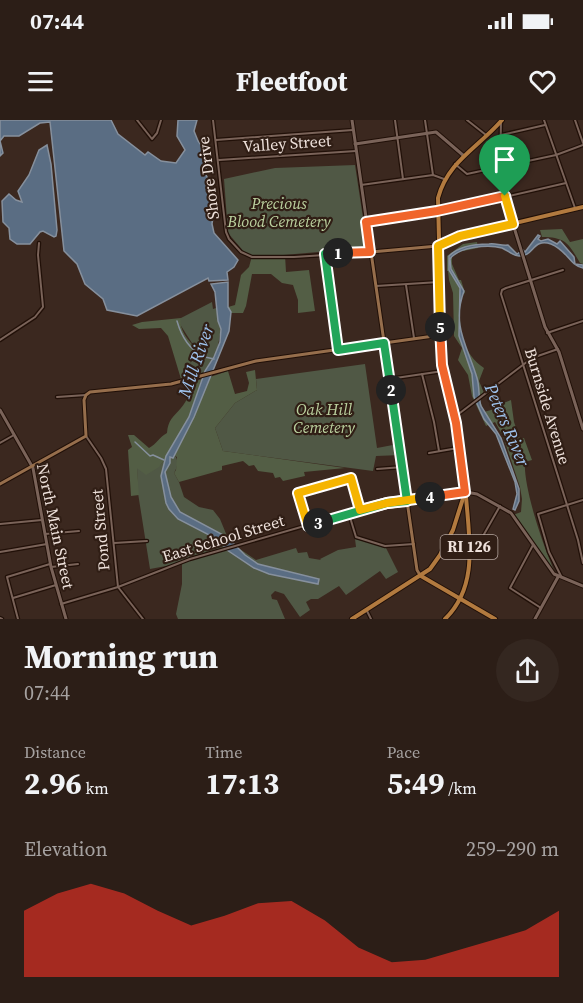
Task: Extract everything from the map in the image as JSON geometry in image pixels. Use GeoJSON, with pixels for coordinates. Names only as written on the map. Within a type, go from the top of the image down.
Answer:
{"type":"FeatureCollection","features":[{"type":"Feature","properties":{"kind":"main road"},"geometry":{"type":"LineString","coordinates":[[0,484],[86,436],[84,400],[90,392],[171,384],[256,362],[441,335],[438,198],[444,179],[455,164],[487,136],[501,120]]}},
{"type":"Feature","properties":{"kind":"main road"},"geometry":{"type":"LineString","coordinates":[[495,619],[421,576],[417,570],[370,252],[438,246],[460,236],[583,207]]}},
{"type":"Feature","properties":{"kind":"main road","name":"RI 126"},"geometry":{"type":"LineString","coordinates":[[441,335],[442,371],[455,417],[465,492],[469,574],[461,600]]}},
{"type":"Feature","properties":{"kind":"main road","name":"RI 126"},"geometry":{"type":"LineString","coordinates":[[421,576],[430,569],[440,555],[459,516],[465,492]]}},
{"type":"Feature","properties":{"kind":"main road"},"geometry":{"type":"LineString","coordinates":[[459,516],[463,516],[467,521]]}},
{"type":"Feature","properties":{"kind":"main road"},"geometry":{"type":"LineString","coordinates":[[352,619],[421,576]]}},
{"type":"Feature","properties":{"kind":"main road"},"geometry":{"type":"LineString","coordinates":[[445,619],[461,600]]}},
{"type":"Feature","properties":{"kind":"street"},"geometry":{"type":"LineString","coordinates":[[137,120],[152,138],[157,133],[161,120]]}},
{"type":"Feature","properties":{"kind":"street","name":"Shore Drive"},"geometry":{"type":"LineString","coordinates":[[213,120],[227,235],[243,254],[252,257],[325,254]]}},
{"type":"Feature","properties":{"kind":"street"},"geometry":{"type":"LineString","coordinates":[[338,350],[325,254],[370,252],[352,120]]}},
{"type":"Feature","properties":{"kind":"street"},"geometry":{"type":"LineString","coordinates":[[395,120],[403,179]]}},
{"type":"Feature","properties":{"kind":"street"},"geometry":{"type":"LineString","coordinates":[[425,120],[433,174]]}},
{"type":"Feature","properties":{"kind":"street"},"geometry":{"type":"LineString","coordinates":[[467,120],[487,136]]}},
{"type":"Feature","properties":{"kind":"street"},"geometry":{"type":"LineString","coordinates":[[501,120],[499,168],[505,196],[547,333],[558,349],[583,428]]}},
{"type":"Feature","properties":{"kind":"street"},"geometry":{"type":"LineString","coordinates":[[544,120],[576,210]]}},
{"type":"Feature","properties":{"kind":"street"},"geometry":{"type":"LineString","coordinates":[[455,164],[467,174],[556,155],[583,144],[575,120]]}},
{"type":"Feature","properties":{"kind":"street"},"geometry":{"type":"LineString","coordinates":[[501,135],[545,125]]}},
{"type":"Feature","properties":{"kind":"street"},"geometry":{"type":"LineString","coordinates":[[216,140],[353,130]]}},
{"type":"Feature","properties":{"kind":"street"},"geometry":{"type":"LineString","coordinates":[[355,144],[436,132],[464,156]]}},
{"type":"Feature","properties":{"kind":"street","name":"Valley Street"},"geometry":{"type":"LineString","coordinates":[[219,160],[356,151]]}},
{"type":"Feature","properties":{"kind":"street"},"geometry":{"type":"LineString","coordinates":[[361,184],[433,174],[444,179]]}},
{"type":"Feature","properties":{"kind":"street"},"geometry":{"type":"LineString","coordinates":[[366,222],[437,211],[566,183]]}},
{"type":"Feature","properties":{"kind":"street"},"geometry":{"type":"LineString","coordinates":[[0,339],[36,317],[43,307],[39,243]]}},
{"type":"Feature","properties":{"kind":"street"},"geometry":{"type":"LineString","coordinates":[[530,281],[563,270]]}},
{"type":"Feature","properties":{"kind":"street","name":"Burnside Avenue"},"geometry":{"type":"LineString","coordinates":[[530,281],[502,290],[502,300],[583,562]]}},
{"type":"Feature","properties":{"kind":"street"},"geometry":{"type":"LineString","coordinates":[[376,286],[439,282]]}},
{"type":"Feature","properties":{"kind":"street"},"geometry":{"type":"LineString","coordinates":[[406,284],[414,338]]}},
{"type":"Feature","properties":{"kind":"street"},"geometry":{"type":"LineString","coordinates":[[547,333],[583,321]]}},
{"type":"Feature","properties":{"kind":"street"},"geometry":{"type":"LineString","coordinates":[[455,417],[522,364],[558,349]]}},
{"type":"Feature","properties":{"kind":"street"},"geometry":{"type":"LineString","coordinates":[[389,379],[442,371]]}},
{"type":"Feature","properties":{"kind":"street"},"geometry":{"type":"LineString","coordinates":[[422,374],[439,451]]}},
{"type":"Feature","properties":{"kind":"street"},"geometry":{"type":"LineString","coordinates":[[57,397],[86,395]]}},
{"type":"Feature","properties":{"kind":"street","name":"North Main Street"},"geometry":{"type":"LineString","coordinates":[[0,410],[32,465],[51,566],[66,619]]}},
{"type":"Feature","properties":{"kind":"street"},"geometry":{"type":"LineString","coordinates":[[0,443],[14,435]]}},
{"type":"Feature","properties":{"kind":"street","name":"Pond Street"},"geometry":{"type":"LineString","coordinates":[[86,436],[106,469],[118,587],[143,619]]}},
{"type":"Feature","properties":{"kind":"street"},"geometry":{"type":"LineString","coordinates":[[429,453],[460,448]]}},
{"type":"Feature","properties":{"kind":"street"},"geometry":{"type":"LineString","coordinates":[[377,469],[403,467]]}},
{"type":"Feature","properties":{"kind":"street"},"geometry":{"type":"LineString","coordinates":[[308,526],[298,493],[351,478],[360,510]]}},
{"type":"Feature","properties":{"kind":"street"},"geometry":{"type":"LineString","coordinates":[[465,492],[477,494],[514,516],[553,573],[560,578],[583,586]]}},
{"type":"Feature","properties":{"kind":"street","name":"East School Street"},"geometry":{"type":"LineString","coordinates":[[61,604],[118,587],[169,566],[360,510],[387,503],[465,492]]}},
{"type":"Feature","properties":{"kind":"street"},"geometry":{"type":"LineString","coordinates":[[560,578],[538,516],[583,500]]}},
{"type":"Feature","properties":{"kind":"street"},"geometry":{"type":"LineString","coordinates":[[483,536],[500,506]]}},
{"type":"Feature","properties":{"kind":"street"},"geometry":{"type":"LineString","coordinates":[[349,514],[356,537],[385,546],[414,544]]}},
{"type":"Feature","properties":{"kind":"street"},"geometry":{"type":"LineString","coordinates":[[0,524],[43,520]]}},
{"type":"Feature","properties":{"kind":"street"},"geometry":{"type":"LineString","coordinates":[[45,534],[79,531]]}},
{"type":"Feature","properties":{"kind":"street"},"geometry":{"type":"LineString","coordinates":[[114,543],[147,541]]}},
{"type":"Feature","properties":{"kind":"street"},"geometry":{"type":"LineString","coordinates":[[0,552],[47,544]]}},
{"type":"Feature","properties":{"kind":"street"},"geometry":{"type":"LineString","coordinates":[[534,544],[510,588],[541,608]]}},
{"type":"Feature","properties":{"kind":"street"},"geometry":{"type":"LineString","coordinates":[[18,619],[7,577],[51,566],[78,564]]}},
{"type":"Feature","properties":{"kind":"street"},"geometry":{"type":"LineString","coordinates":[[535,619],[560,578]]}},
{"type":"Feature","properties":{"kind":"street"},"geometry":{"type":"LineString","coordinates":[[14,598],[56,585]]}},
{"type":"Feature","properties":{"kind":"street"},"geometry":{"type":"LineString","coordinates":[[366,610],[372,619]]}},
{"type":"Feature","properties":{"kind":"green space","name":"Precious Blood Cemetery"},"geometry":{"type":"Polygon","coordinates":[[[355,165],[367,244],[364,248],[252,256],[245,253],[228,233],[224,179],[275,168],[355,165]]]}},
{"type":"Feature","properties":{"kind":"green space"},"geometry":{"type":"Polygon","coordinates":[[[562,229],[570,242],[583,239],[583,264],[566,243],[557,238],[542,237],[540,230],[562,229]]]}},
{"type":"Feature","properties":{"kind":"green space"},"geometry":{"type":"Polygon","coordinates":[[[477,242],[478,248],[452,255],[452,264],[465,293],[460,300],[463,338],[470,354],[484,368],[479,381],[484,393],[479,398],[484,412],[498,408],[498,405],[511,400],[514,422],[520,439],[524,438],[532,460],[525,462],[531,502],[545,549],[555,572],[513,515],[521,512],[522,499],[503,436],[495,422],[486,426],[472,396],[468,375],[458,360],[462,348],[454,336],[453,293],[447,271],[447,256],[463,244],[477,242]]]}},
{"type":"Feature","properties":{"kind":"green space"},"geometry":{"type":"Polygon","coordinates":[[[285,255],[286,272],[309,270],[315,311],[298,313],[298,300],[293,285],[282,283],[271,274],[252,274],[243,313],[231,313],[228,307],[235,305],[241,275],[249,267],[252,256],[285,255]]]}},
{"type":"Feature","properties":{"kind":"green space"},"geometry":{"type":"Polygon","coordinates":[[[212,302],[213,309],[216,308],[221,329],[217,351],[204,372],[188,377],[191,358],[199,357],[179,322],[181,318],[212,302]]]}},
{"type":"Feature","properties":{"kind":"green space"},"geometry":{"type":"Polygon","coordinates":[[[181,318],[184,333],[202,354],[191,358],[188,377],[181,379],[168,336],[161,328],[139,329],[132,325],[181,318]]]}},
{"type":"Feature","properties":{"kind":"green space","name":"Oak Hill Cemetery"},"geometry":{"type":"Polygon","coordinates":[[[365,364],[377,448],[398,444],[401,455],[376,456],[373,471],[223,451],[215,428],[235,403],[257,390],[256,379],[365,364]]]}},
{"type":"Feature","properties":{"kind":"green space"},"geometry":{"type":"Polygon","coordinates":[[[255,370],[257,390],[235,403],[215,428],[223,451],[345,468],[304,472],[305,476],[283,481],[280,477],[275,478],[273,473],[258,471],[254,465],[249,466],[243,461],[222,466],[222,470],[179,482],[174,473],[177,457],[173,458],[194,417],[210,377],[228,371],[235,394],[247,391],[249,383],[246,372],[255,370]]]}},
{"type":"Feature","properties":{"kind":"green space"},"geometry":{"type":"Polygon","coordinates":[[[202,379],[189,417],[165,459],[159,467],[146,475],[137,468],[139,495],[131,496],[128,450],[132,447],[128,435],[134,435],[149,448],[152,446],[167,433],[173,416],[185,402],[193,382],[202,379]]]}},
{"type":"Feature","properties":{"kind":"green space"},"geometry":{"type":"Polygon","coordinates":[[[175,456],[177,464],[174,473],[184,497],[199,507],[213,510],[220,519],[227,536],[234,542],[223,545],[237,547],[256,560],[296,548],[298,553],[307,552],[309,558],[321,560],[338,550],[356,547],[355,539],[385,546],[398,572],[386,579],[380,571],[346,595],[339,586],[318,599],[306,602],[310,610],[300,617],[284,594],[275,591],[271,595],[272,599],[277,600],[285,619],[178,619],[176,614],[182,584],[182,563],[150,569],[138,493],[137,468],[160,465],[165,459],[175,456]]]}},
{"type":"Feature","properties":{"kind":"water"},"geometry":{"type":"Polygon","coordinates":[[[0,120],[111,120],[118,134],[145,155],[148,152],[161,161],[176,163],[185,150],[177,136],[178,120],[197,120],[194,131],[206,152],[206,175],[214,190],[212,224],[214,233],[238,260],[227,272],[228,280],[209,281],[208,278],[137,316],[107,310],[103,299],[85,284],[77,264],[64,251],[50,122],[40,123],[19,136],[4,136],[0,141],[0,120]]]}},
{"type":"Feature","properties":{"kind":"water"},"geometry":{"type":"Polygon","coordinates":[[[47,145],[51,164],[56,236],[43,231],[30,244],[17,244],[10,239],[9,228],[3,222],[2,201],[9,194],[22,202],[18,191],[29,175],[39,150],[47,145]]]}},
{"type":"Feature","properties":{"kind":"water"},"geometry":{"type":"Polygon","coordinates":[[[538,235],[541,241],[548,239],[557,244],[560,241],[574,257],[575,264],[583,265],[583,268],[574,264],[557,247],[545,243],[536,245],[524,256],[517,256],[502,248],[489,246],[466,249],[450,259],[451,269],[464,291],[459,313],[460,288],[449,270],[449,256],[462,248],[484,244],[508,245],[517,254],[523,250],[525,252],[538,235]]]}},
{"type":"Feature","properties":{"kind":"water"},"geometry":{"type":"Polygon","coordinates":[[[228,282],[228,307],[231,312],[229,331],[194,417],[173,458],[170,457],[170,463],[165,472],[171,497],[180,512],[227,537],[258,564],[319,579],[318,584],[269,574],[254,568],[227,550],[219,540],[178,519],[166,503],[161,476],[166,456],[189,417],[205,371],[220,342],[221,329],[215,292],[211,284],[228,282]]]}},
{"type":"Feature","properties":{"kind":"water"},"geometry":{"type":"Polygon","coordinates":[[[459,317],[462,336],[478,382],[481,406],[501,438],[519,489],[519,501],[515,510],[513,509],[517,494],[515,482],[496,434],[484,419],[474,397],[472,374],[459,336],[459,317]]]}},
{"type":"Feature","properties":{"kind":"waterway","name":"Mill River"},"geometry":{"type":"LineString","coordinates":[[177,321],[186,341],[202,355]]}},
{"type":"Feature","properties":{"kind":"waterway","name":"Mill River"},"geometry":{"type":"LineString","coordinates":[[205,357],[214,359]]}},
{"type":"Feature","properties":{"kind":"waterway"},"geometry":{"type":"LineString","coordinates":[[135,442],[150,456],[164,460]]}},
{"type":"Feature","properties":{"kind":"route"},"geometry":{"type":"LineString","coordinates":[[505,196],[456,208],[366,222],[370,252],[325,254],[338,350],[384,343],[395,411],[407,501],[387,503],[308,526],[298,493],[351,478],[360,510],[387,503],[404,501],[465,492],[456,423],[442,371],[438,246],[460,236],[513,224],[505,196]]}},
{"type":"Feature","properties":{"kind":"water label","name":"Peters River"},"geometry":{"type":"Point","coordinates":[507,425]}}]}
